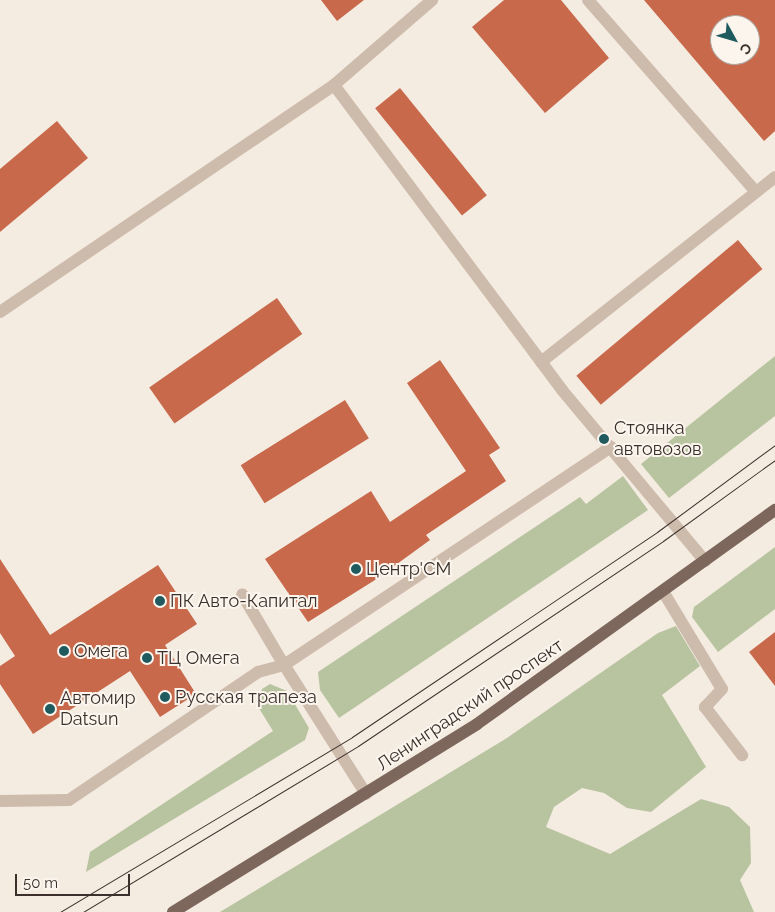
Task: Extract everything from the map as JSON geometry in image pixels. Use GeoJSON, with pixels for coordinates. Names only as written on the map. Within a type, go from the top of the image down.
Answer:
{"type":"FeatureCollection","features":[{"type":"Feature","properties":{"kind":"main road","name":"Ленинградский проспект"},"geometry":{"type":"LineString","coordinates":[[173,912],[477,724],[664,592],[775,510]]}},
{"type":"Feature","properties":{"kind":"lane"},"geometry":{"type":"LineString","coordinates":[[0,312],[334,85],[432,0]]}},
{"type":"Feature","properties":{"kind":"lane"},"geometry":{"type":"LineString","coordinates":[[588,0],[756,192]]}},
{"type":"Feature","properties":{"kind":"lane"},"geometry":{"type":"LineString","coordinates":[[334,85],[541,362],[705,562]]}},
{"type":"Feature","properties":{"kind":"lane"},"geometry":{"type":"LineString","coordinates":[[541,362],[775,177]]}},
{"type":"Feature","properties":{"kind":"lane"},"geometry":{"type":"LineString","coordinates":[[0,801],[68,800],[258,672],[284,665],[611,447]]}},
{"type":"Feature","properties":{"kind":"lane"},"geometry":{"type":"LineString","coordinates":[[664,592],[722,689],[705,707],[742,755]]}},
{"type":"Feature","properties":{"kind":"lane"},"geometry":{"type":"LineString","coordinates":[[242,594],[284,665],[366,794]]}},
{"type":"Feature","properties":{"kind":"green space"},"geometry":{"type":"Polygon","coordinates":[[[775,356],[775,416],[669,498],[641,464],[775,356]]]}},
{"type":"Feature","properties":{"kind":"green space"},"geometry":{"type":"Polygon","coordinates":[[[623,476],[648,510],[339,718],[320,690],[318,672],[580,497],[586,504],[623,476]]]}},
{"type":"Feature","properties":{"kind":"green space"},"geometry":{"type":"Polygon","coordinates":[[[775,547],[775,609],[718,652],[692,617],[694,607],[775,547]]]}},
{"type":"Feature","properties":{"kind":"green space"},"geometry":{"type":"Polygon","coordinates":[[[676,626],[700,666],[662,695],[706,767],[651,812],[627,808],[604,793],[582,788],[554,807],[546,827],[610,854],[701,799],[729,807],[750,827],[751,863],[740,880],[754,912],[220,912],[507,738],[658,633],[676,626]]]}},
{"type":"Feature","properties":{"kind":"green space"},"geometry":{"type":"Polygon","coordinates":[[[270,684],[287,691],[309,728],[305,740],[86,872],[90,852],[273,731],[257,705],[262,689],[270,684]]]}},
{"type":"Feature","properties":{"kind":"building"},"geometry":{"type":"Polygon","coordinates":[[[321,0],[364,0],[337,21],[321,0]]]}},
{"type":"Feature","properties":{"kind":"building"},"geometry":{"type":"Polygon","coordinates":[[[504,0],[561,0],[609,58],[545,113],[472,27],[504,0]]]}},
{"type":"Feature","properties":{"kind":"building"},"geometry":{"type":"Polygon","coordinates":[[[644,0],[775,0],[775,131],[764,141],[644,0]]]}},
{"type":"Feature","properties":{"kind":"building"},"geometry":{"type":"Polygon","coordinates":[[[400,88],[487,195],[462,215],[375,108],[400,88]]]}},
{"type":"Feature","properties":{"kind":"building"},"geometry":{"type":"Polygon","coordinates":[[[57,121],[88,158],[0,232],[0,169],[57,121]]]}},
{"type":"Feature","properties":{"kind":"building"},"geometry":{"type":"Polygon","coordinates":[[[738,240],[762,269],[601,405],[576,376],[738,240]]]}},
{"type":"Feature","properties":{"kind":"building"},"geometry":{"type":"Polygon","coordinates":[[[277,298],[302,334],[174,424],[149,387],[277,298]]]}},
{"type":"Feature","properties":{"kind":"building"},"geometry":{"type":"Polygon","coordinates":[[[440,360],[500,448],[489,455],[506,481],[426,535],[430,540],[375,580],[308,622],[265,559],[371,491],[390,522],[466,471],[407,383],[440,360]]]}},
{"type":"Feature","properties":{"kind":"building"},"geometry":{"type":"Polygon","coordinates":[[[345,400],[369,438],[265,503],[241,465],[345,400]]]}},
{"type":"Feature","properties":{"kind":"building","name":"Омега"},"geometry":{"type":"Polygon","coordinates":[[[0,559],[50,635],[158,565],[197,624],[165,645],[196,694],[160,717],[130,671],[33,734],[0,684],[0,666],[15,656],[0,633],[0,559]]]}},
{"type":"Feature","properties":{"kind":"building"},"geometry":{"type":"Polygon","coordinates":[[[775,632],[775,686],[749,652],[775,632]]]}},
{"type":"Feature","properties":{"kind":"tram line"},"geometry":{"type":"LineString","coordinates":[[60,912],[352,737],[657,532],[775,445]]}},
{"type":"Feature","properties":{"kind":"tram line"},"geometry":{"type":"LineString","coordinates":[[83,912],[358,746],[663,541],[775,460]]}},
{"type":"Feature","properties":{"kind":"place","name":"Стоянка автовозов"},"geometry":{"type":"Point","coordinates":[604,439]}},
{"type":"Feature","properties":{"kind":"place","name":"Центр'СМ"},"geometry":{"type":"Point","coordinates":[356,569]}},
{"type":"Feature","properties":{"kind":"place","name":"ПК Авто-Капитал"},"geometry":{"type":"Point","coordinates":[160,601]}},
{"type":"Feature","properties":{"kind":"place","name":"Омега"},"geometry":{"type":"Point","coordinates":[64,651]}},
{"type":"Feature","properties":{"kind":"place","name":"ТЦ Омега"},"geometry":{"type":"Point","coordinates":[147,658]}},
{"type":"Feature","properties":{"kind":"place","name":"Русская трапеза"},"geometry":{"type":"Point","coordinates":[165,697]}},
{"type":"Feature","properties":{"kind":"place","name":"Автомир Datsun"},"geometry":{"type":"Point","coordinates":[50,709]}}]}
